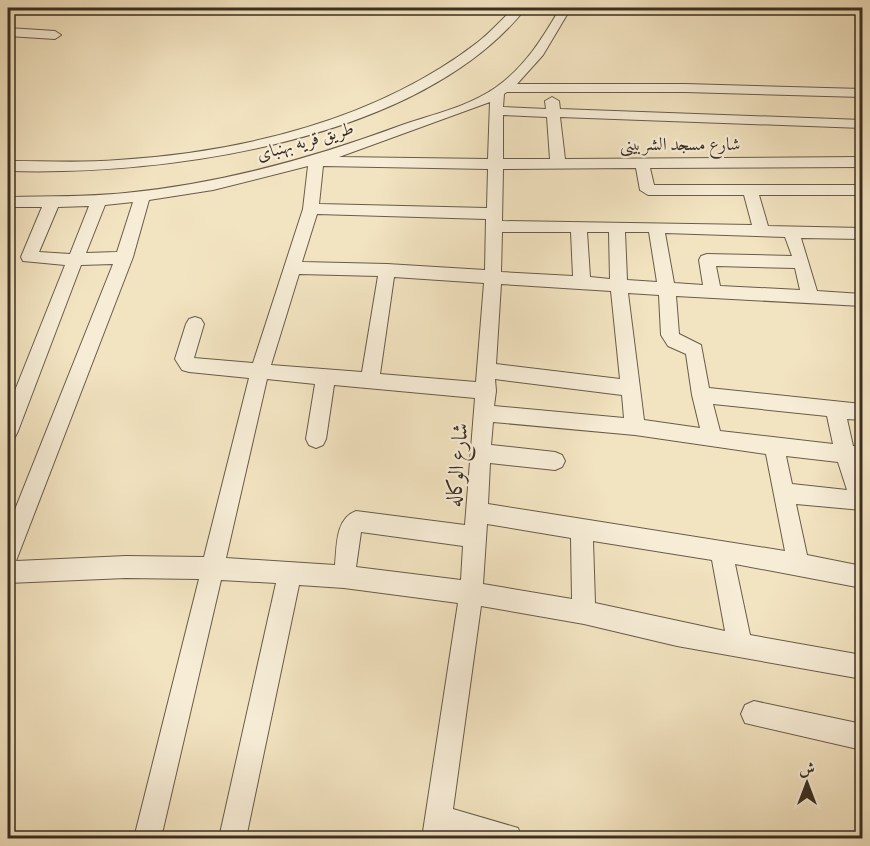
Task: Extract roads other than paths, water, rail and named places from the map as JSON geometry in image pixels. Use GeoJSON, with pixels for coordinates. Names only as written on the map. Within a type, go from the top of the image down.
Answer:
{"type":"FeatureCollection","features":[{"type":"Feature","properties":{"kind":"street"},"geometry":{"type":"LineString","coordinates":[[8,166],[129,164],[182,158],[305,132],[370,108],[426,82],[471,54],[501,30],[520,8]]}},
{"type":"Feature","properties":{"kind":"street","name":"طريق قريه بهنباى"},"geometry":{"type":"LineString","coordinates":[[8,202],[99,200],[221,184],[316,161],[500,97],[543,45],[565,8]]}},
{"type":"Feature","properties":{"kind":"street"},"geometry":{"type":"LineString","coordinates":[[8,32],[55,35]]}},
{"type":"Feature","properties":{"kind":"street"},"geometry":{"type":"LineString","coordinates":[[500,97],[551,89],[686,88],[862,93]]}},
{"type":"Feature","properties":{"kind":"street"},"geometry":{"type":"LineString","coordinates":[[551,89],[558,164]]}},
{"type":"Feature","properties":{"kind":"street"},"geometry":{"type":"LineString","coordinates":[[647,90],[652,115]]}},
{"type":"Feature","properties":{"kind":"street"},"geometry":{"type":"LineString","coordinates":[[500,97],[554,112],[862,124]]}},
{"type":"Feature","properties":{"kind":"street","name":"شارع الوكاله"},"geometry":{"type":"LineString","coordinates":[[436,829],[471,593],[487,381],[500,97]]}},
{"type":"Feature","properties":{"kind":"street"},"geometry":{"type":"LineString","coordinates":[[147,838],[260,371],[311,209],[316,161]]}},
{"type":"Feature","properties":{"kind":"street","name":"شارع مسجد الشربينى"},"geometry":{"type":"LineString","coordinates":[[316,161],[497,164],[862,162]]}},
{"type":"Feature","properties":{"kind":"street"},"geometry":{"type":"LineString","coordinates":[[642,164],[648,190],[862,190]]}},
{"type":"Feature","properties":{"kind":"street"},"geometry":{"type":"LineString","coordinates":[[750,191],[760,230]]}},
{"type":"Feature","properties":{"kind":"street"},"geometry":{"type":"LineString","coordinates":[[8,554],[39,467],[125,257],[143,196]]}},
{"type":"Feature","properties":{"kind":"street"},"geometry":{"type":"LineString","coordinates":[[8,430],[99,200]]}},
{"type":"Feature","properties":{"kind":"street"},"geometry":{"type":"LineString","coordinates":[[52,202],[29,257],[74,260],[125,257]]}},
{"type":"Feature","properties":{"kind":"street"},"geometry":{"type":"LineString","coordinates":[[311,209],[579,226],[862,233]]}},
{"type":"Feature","properties":{"kind":"street"},"geometry":{"type":"LineString","coordinates":[[579,226],[582,283]]}},
{"type":"Feature","properties":{"kind":"street"},"geometry":{"type":"LineString","coordinates":[[617,227],[619,286],[635,427]]}},
{"type":"Feature","properties":{"kind":"street"},"geometry":{"type":"LineString","coordinates":[[656,227],[667,289],[670,335],[674,341],[695,350],[701,395],[712,439]]}},
{"type":"Feature","properties":{"kind":"street"},"geometry":{"type":"LineString","coordinates":[[791,232],[802,262],[810,297]]}},
{"type":"Feature","properties":{"kind":"street"},"geometry":{"type":"LineString","coordinates":[[713,292],[707,260],[802,262]]}},
{"type":"Feature","properties":{"kind":"street"},"geometry":{"type":"LineString","coordinates":[[294,268],[387,270],[862,300]]}},
{"type":"Feature","properties":{"kind":"street"},"geometry":{"type":"LineString","coordinates":[[369,381],[387,270]]}},
{"type":"Feature","properties":{"kind":"street"},"geometry":{"type":"LineString","coordinates":[[195,324],[184,359],[186,364],[369,381],[487,381],[631,388]]}},
{"type":"Feature","properties":{"kind":"street"},"geometry":{"type":"LineString","coordinates":[[316,439],[326,376]]}},
{"type":"Feature","properties":{"kind":"street"},"geometry":{"type":"LineString","coordinates":[[701,395],[862,412]]}},
{"type":"Feature","properties":{"kind":"street"},"geometry":{"type":"LineString","coordinates":[[783,493],[861,501],[854,455],[835,409]]}},
{"type":"Feature","properties":{"kind":"street"},"geometry":{"type":"LineString","coordinates":[[485,413],[635,427],[712,439],[854,455]]}},
{"type":"Feature","properties":{"kind":"street"},"geometry":{"type":"LineString","coordinates":[[774,446],[798,563]]}},
{"type":"Feature","properties":{"kind":"street"},"geometry":{"type":"LineString","coordinates":[[482,453],[555,461]]}},
{"type":"Feature","properties":{"kind":"street"},"geometry":{"type":"LineString","coordinates":[[477,512],[582,531],[721,550],[862,577]]}},
{"type":"Feature","properties":{"kind":"street"},"geometry":{"type":"LineString","coordinates":[[344,577],[351,527],[356,521],[475,537]]}},
{"type":"Feature","properties":{"kind":"street"},"geometry":{"type":"LineString","coordinates":[[582,531],[584,612]]}},
{"type":"Feature","properties":{"kind":"street"},"geometry":{"type":"LineString","coordinates":[[721,550],[740,645]]}},
{"type":"Feature","properties":{"kind":"street"},"geometry":{"type":"LineString","coordinates":[[8,572],[126,567],[211,568],[344,577],[471,593],[584,612],[677,634],[862,668]]}},
{"type":"Feature","properties":{"kind":"street"},"geometry":{"type":"LineString","coordinates":[[232,838],[290,573]]}},
{"type":"Feature","properties":{"kind":"street"},"geometry":{"type":"LineString","coordinates":[[754,714],[862,737]]}},
{"type":"Feature","properties":{"kind":"street"},"geometry":{"type":"LineString","coordinates":[[436,829],[508,838]]}}]}
